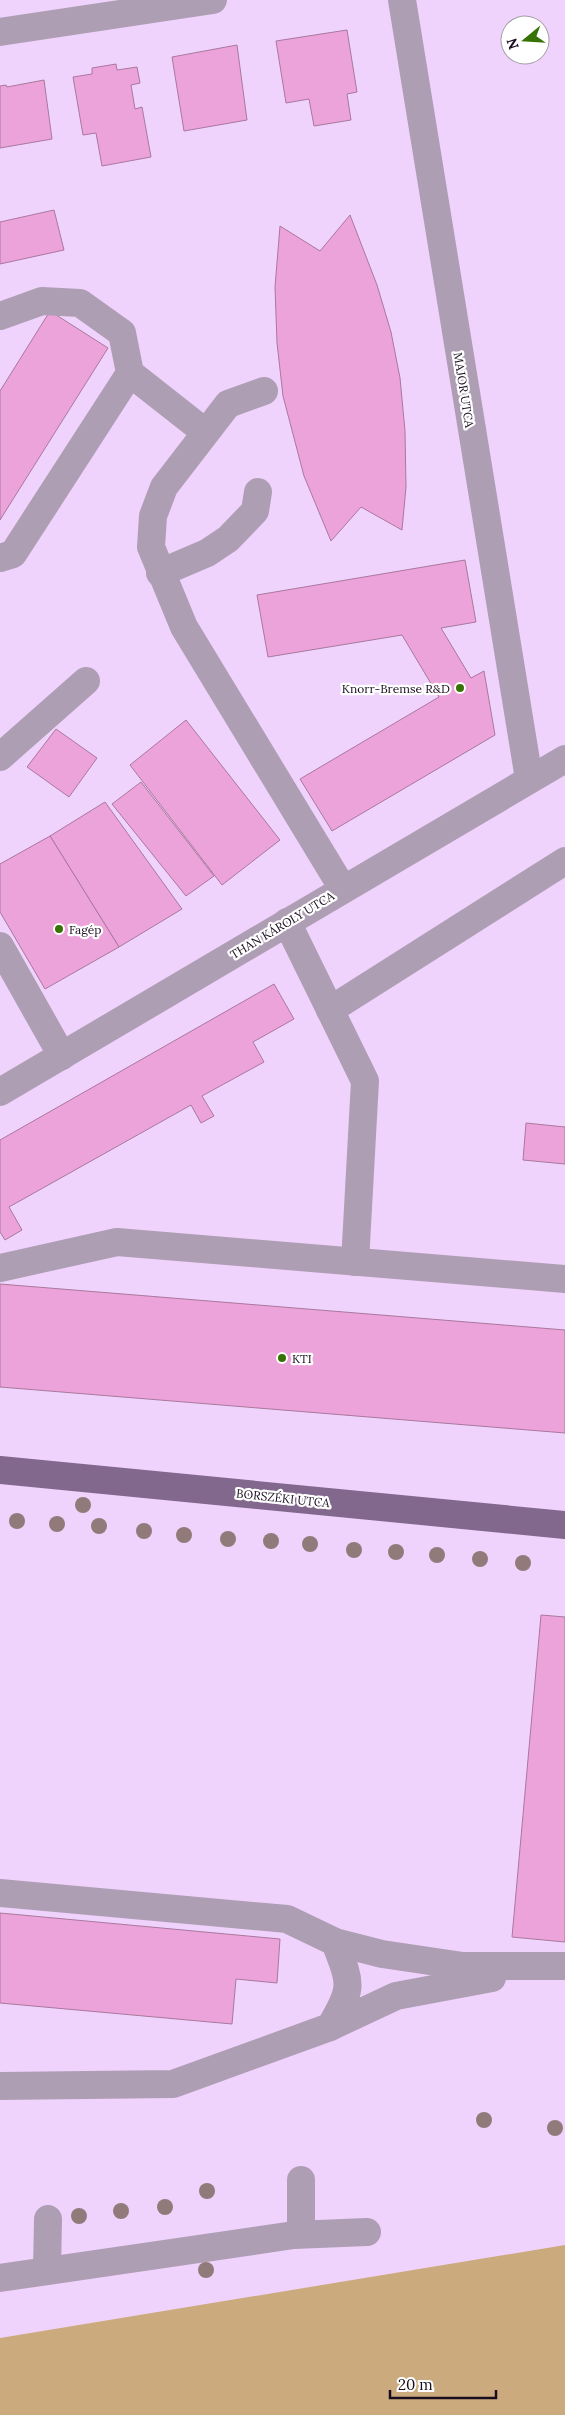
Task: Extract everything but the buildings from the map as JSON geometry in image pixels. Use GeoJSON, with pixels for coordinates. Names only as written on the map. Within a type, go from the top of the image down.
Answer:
{"type":"FeatureCollection","features":[{"type":"Feature","properties":{"kind":"main road","name":"BORSZÉKI UTCA"},"geometry":{"type":"LineString","coordinates":[[0,1470],[565,1525]]}},
{"type":"Feature","properties":{"kind":"street"},"geometry":{"type":"LineString","coordinates":[[0,32],[213,0]]}},
{"type":"Feature","properties":{"kind":"street","name":"MAJOR UTCA"},"geometry":{"type":"LineString","coordinates":[[402,0],[528,780]]}},
{"type":"Feature","properties":{"kind":"street"},"geometry":{"type":"LineString","coordinates":[[0,316],[42,301],[80,303],[122,334],[130,373],[204,432]]}},
{"type":"Feature","properties":{"kind":"street"},"geometry":{"type":"LineString","coordinates":[[0,558],[13,554],[130,373]]}},
{"type":"Feature","properties":{"kind":"street"},"geometry":{"type":"LineString","coordinates":[[264,391],[228,404],[204,432],[164,487],[153,516],[151,547],[160,573],[184,627],[343,888]]}},
{"type":"Feature","properties":{"kind":"street"},"geometry":{"type":"LineString","coordinates":[[160,573],[207,553],[228,539],[255,511],[258,492]]}},
{"type":"Feature","properties":{"kind":"street"},"geometry":{"type":"LineString","coordinates":[[0,757],[86,681]]}},
{"type":"Feature","properties":{"kind":"street","name":"THAN KÁROLY UTCA"},"geometry":{"type":"LineString","coordinates":[[2,1085],[62,1056],[343,888],[565,759]]}},
{"type":"Feature","properties":{"kind":"street"},"geometry":{"type":"LineString","coordinates":[[330,1010],[565,862]]}},
{"type":"Feature","properties":{"kind":"street"},"geometry":{"type":"LineString","coordinates":[[288,922],[365,1081],[355,1262]]}},
{"type":"Feature","properties":{"kind":"street"},"geometry":{"type":"LineString","coordinates":[[0,946],[62,1056]]}},
{"type":"Feature","properties":{"kind":"street"},"geometry":{"type":"LineString","coordinates":[[0,1268],[117,1242],[565,1279]]}},
{"type":"Feature","properties":{"kind":"street"},"geometry":{"type":"LineString","coordinates":[[0,1893],[287,1919],[335,1942],[382,1954],[463,1966],[565,1966]]}},
{"type":"Feature","properties":{"kind":"street"},"geometry":{"type":"LineString","coordinates":[[330,2027],[348,1994],[348,1976],[335,1942]]}},
{"type":"Feature","properties":{"kind":"street"},"geometry":{"type":"LineString","coordinates":[[0,2086],[173,2084],[330,2027],[396,1996],[565,1966]]}},
{"type":"Feature","properties":{"kind":"street"},"geometry":{"type":"LineString","coordinates":[[301,2180],[301,2234]]}},
{"type":"Feature","properties":{"kind":"street"},"geometry":{"type":"LineString","coordinates":[[47,2271],[48,2219]]}},
{"type":"Feature","properties":{"kind":"street"},"geometry":{"type":"LineString","coordinates":[[0,2278],[301,2234],[367,2232]]}},
{"type":"Feature","properties":{"kind":"shaded area"},"geometry":{"type":"Polygon","coordinates":[[[565,2245],[565,2415],[0,2415],[0,2338],[565,2245]]]}},
{"type":"Feature","properties":{"kind":"place","name":"Knorr-Bremse R&D"},"geometry":{"type":"Point","coordinates":[460,688]}},
{"type":"Feature","properties":{"kind":"place","name":"Fagép"},"geometry":{"type":"Point","coordinates":[59,929]}},
{"type":"Feature","properties":{"kind":"place","name":"KTI"},"geometry":{"type":"Point","coordinates":[282,1358]}}]}
